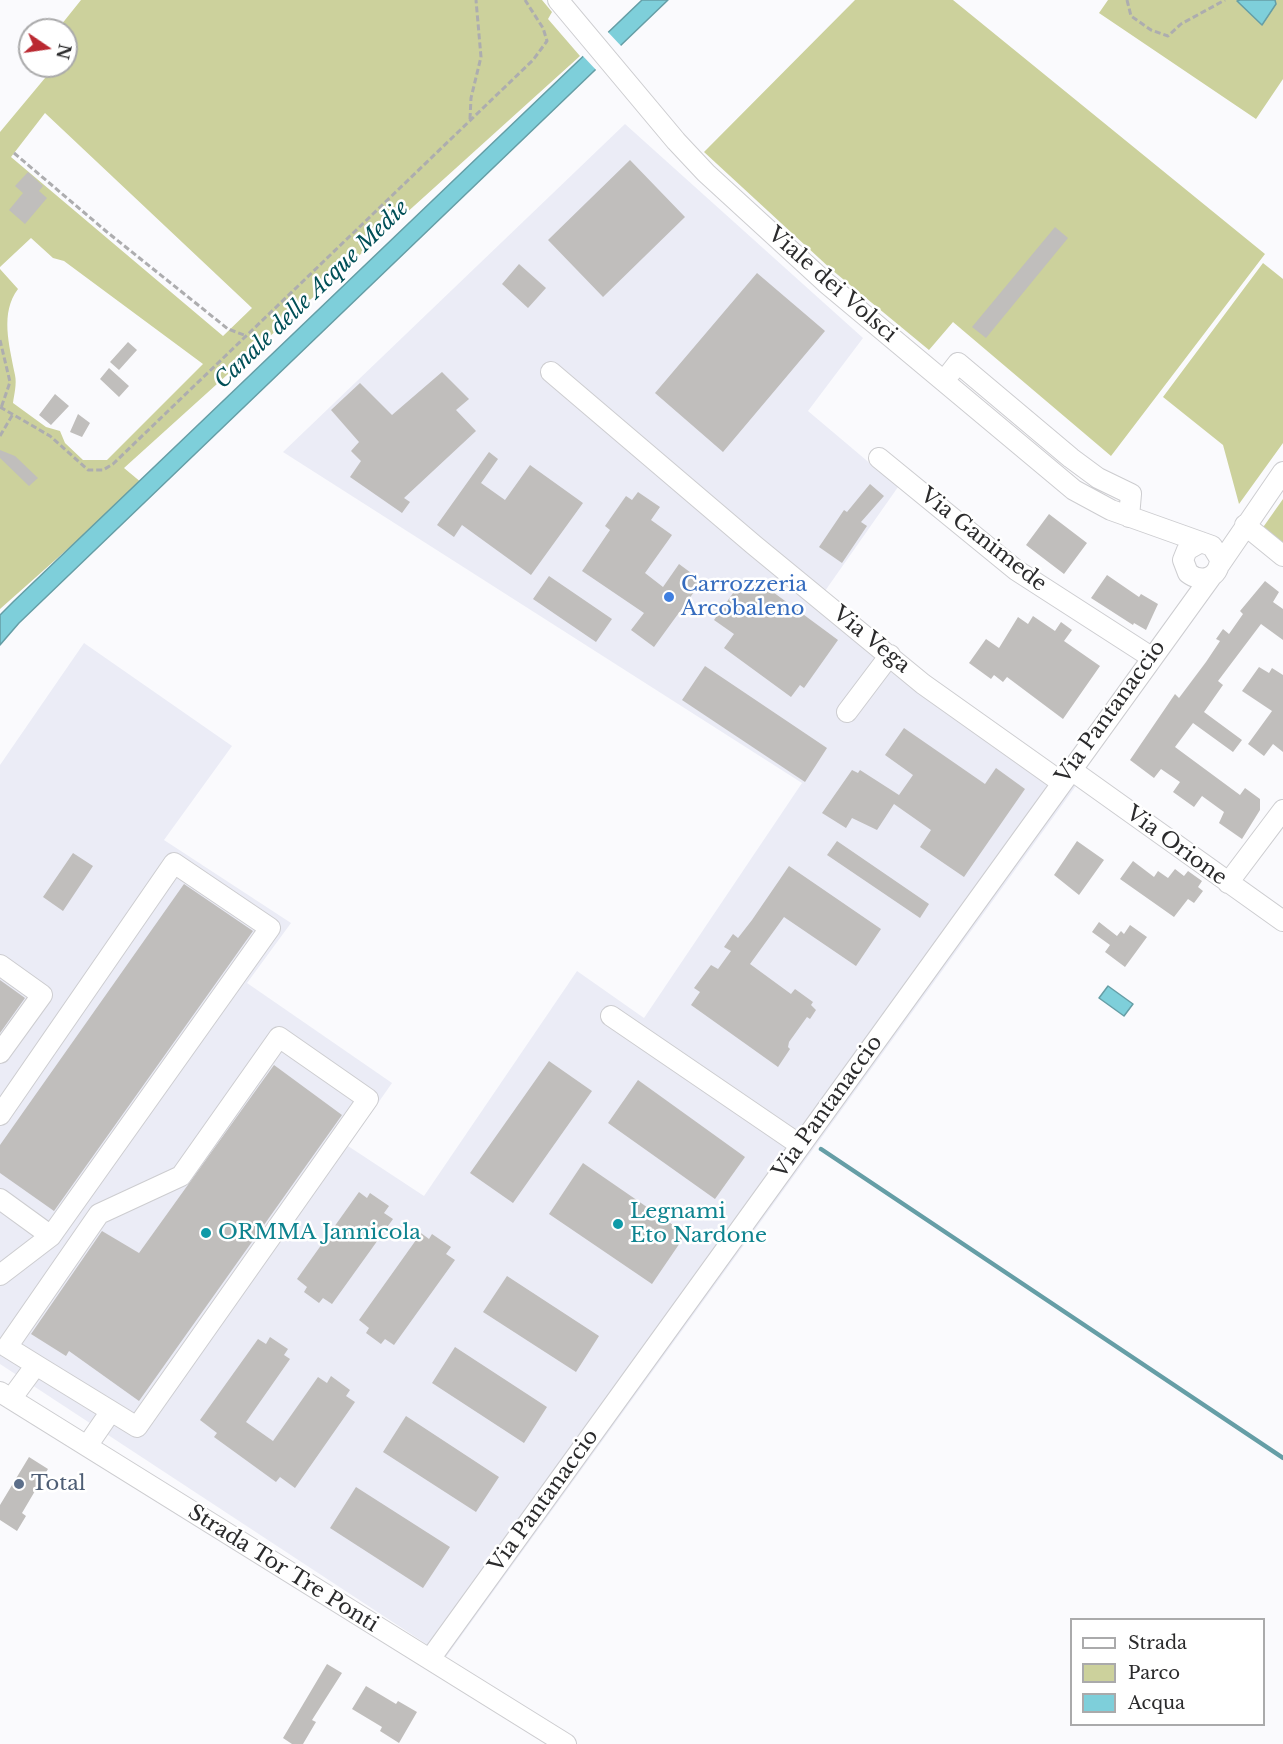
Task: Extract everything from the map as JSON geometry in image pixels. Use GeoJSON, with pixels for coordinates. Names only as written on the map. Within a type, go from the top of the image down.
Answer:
{"type":"FeatureCollection","features":[{"type":"Feature","properties":{"kind":"street","name":"Viale dei Volsci"},"geometry":{"type":"LineString","coordinates":[[562,4],[676,141],[706,173],[825,282],[1063,483],[1087,498],[1137,520],[1161,526],[1211,557]]}},
{"type":"Feature","properties":{"kind":"street","name":"Via Vega"},"geometry":{"type":"LineString","coordinates":[[551,372],[754,545],[923,684],[1066,775]]}},
{"type":"Feature","properties":{"kind":"street","name":"Via Ganimede"},"geometry":{"type":"LineString","coordinates":[[879,458],[1016,570],[1151,657]]}},
{"type":"Feature","properties":{"kind":"street","name":"Via Pantanaccio"},"geometry":{"type":"LineString","coordinates":[[430,1659],[1183,613],[1211,557],[1245,525],[1283,472]]}},
{"type":"Feature","properties":{"kind":"street","name":"Viale dei Volsci"},"geometry":{"type":"LineString","coordinates":[[1137,520],[1185,567]]}},
{"type":"Feature","properties":{"kind":"street"},"geometry":{"type":"LineString","coordinates":[[1245,525],[1283,556]]}},
{"type":"Feature","properties":{"kind":"street"},"geometry":{"type":"LineString","coordinates":[[1187,550],[1211,557],[1198,579],[1185,567],[1187,550]]}},
{"type":"Feature","properties":{"kind":"street","name":"Via Pantanaccio"},"geometry":{"type":"LineString","coordinates":[[1183,613],[1187,596],[1185,567]]}},
{"type":"Feature","properties":{"kind":"street"},"geometry":{"type":"LineString","coordinates":[[847,712],[890,655]]}},
{"type":"Feature","properties":{"kind":"street","name":"Via Orione"},"geometry":{"type":"LineString","coordinates":[[1066,775],[1283,921]]}},
{"type":"Feature","properties":{"kind":"street"},"geometry":{"type":"LineString","coordinates":[[1228,883],[1283,810]]}},
{"type":"Feature","properties":{"kind":"street"},"geometry":{"type":"LineString","coordinates":[[0,1115],[174,863],[270,928],[51,1236],[0,1275]]}},
{"type":"Feature","properties":{"kind":"street"},"geometry":{"type":"LineString","coordinates":[[0,965],[42,995],[0,1053]]}},
{"type":"Feature","properties":{"kind":"street"},"geometry":{"type":"LineString","coordinates":[[611,1016],[800,1145]]}},
{"type":"Feature","properties":{"kind":"street"},"geometry":{"type":"LineString","coordinates":[[279,1038],[368,1099],[136,1427],[36,1365],[7,1347],[99,1214],[181,1176],[279,1038]]}},
{"type":"Feature","properties":{"kind":"street"},"geometry":{"type":"LineString","coordinates":[[0,1199],[51,1236]]}},
{"type":"Feature","properties":{"kind":"street"},"geometry":{"type":"LineString","coordinates":[[5,1395],[36,1365]]}},
{"type":"Feature","properties":{"kind":"street","name":"Strada Tor Tre Ponti"},"geometry":{"type":"LineString","coordinates":[[5,1395],[566,1744]]}},
{"type":"Feature","properties":{"kind":"street"},"geometry":{"type":"LineString","coordinates":[[87,1446],[111,1411]]}},
{"type":"Feature","properties":{"kind":"path"},"geometry":{"type":"LineString","coordinates":[[470,121],[471,98],[481,57],[476,0]]}},
{"type":"Feature","properties":{"kind":"path"},"geometry":{"type":"LineString","coordinates":[[0,340],[10,382],[0,407],[50,436],[88,470],[103,470],[113,464],[244,335],[543,49],[547,41],[543,28],[525,0]]}},
{"type":"Feature","properties":{"kind":"path"},"geometry":{"type":"LineString","coordinates":[[1127,0],[1131,16],[1151,30],[1168,36],[1181,24],[1225,0]]}},
{"type":"Feature","properties":{"kind":"path"},"geometry":{"type":"LineString","coordinates":[[14,153],[219,322],[244,335]]}},
{"type":"Feature","properties":{"kind":"path"},"geometry":{"type":"LineString","coordinates":[[0,436],[13,414]]}},
{"type":"Feature","properties":{"kind":"shaded area"},"geometry":{"type":"Polygon","coordinates":[[[625,124],[863,338],[808,411],[898,487],[825,591],[927,678],[1078,783],[446,1657],[0,1364],[0,765],[84,643],[232,746],[164,840],[291,923],[247,983],[392,1083],[348,1146],[424,1196],[577,971],[644,1018],[802,783],[283,452],[625,124]]]}},
{"type":"Feature","properties":{"kind":"green space"},"geometry":{"type":"Polygon","coordinates":[[[81,0],[542,0],[552,12],[548,19],[580,56],[124,468],[142,483],[0,609],[0,269],[18,289],[12,298],[8,319],[9,340],[16,378],[13,403],[46,427],[60,431],[65,443],[83,460],[107,460],[203,364],[64,261],[53,258],[31,238],[0,267],[0,132],[45,78],[78,78],[78,18],[67,18],[81,0]],[[45,113],[11,157],[223,336],[252,308],[45,113]]]}},
{"type":"Feature","properties":{"kind":"green space"},"geometry":{"type":"Polygon","coordinates":[[[855,0],[953,0],[1265,254],[1111,456],[953,322],[929,350],[832,270],[704,152],[855,0]]]}},
{"type":"Feature","properties":{"kind":"green space"},"geometry":{"type":"Polygon","coordinates":[[[1108,0],[1283,0],[1283,79],[1256,119],[1099,13],[1108,0]]]}},
{"type":"Feature","properties":{"kind":"green space"},"geometry":{"type":"Polygon","coordinates":[[[1263,263],[1283,279],[1283,443],[1239,504],[1223,445],[1163,397],[1263,263]]]}},
{"type":"Feature","properties":{"kind":"green space"},"geometry":{"type":"Polygon","coordinates":[[[1283,499],[1283,552],[1259,533],[1283,499]]]}},
{"type":"Feature","properties":{"kind":"water"},"geometry":{"type":"Polygon","coordinates":[[[642,0],[668,0],[19,623],[0,645],[0,615],[642,0]]]}},
{"type":"Feature","properties":{"kind":"water"},"geometry":{"type":"Polygon","coordinates":[[[1275,0],[1276,4],[1262,25],[1237,1],[1275,0]]]}},
{"type":"Feature","properties":{"kind":"water"},"geometry":{"type":"Polygon","coordinates":[[[1108,986],[1133,1004],[1124,1016],[1099,998],[1108,986]]]}},
{"type":"Feature","properties":{"kind":"pier"},"geometry":{"type":"Polygon","coordinates":[[[606,30],[623,48],[598,72],[581,54],[606,30]]]}},
{"type":"Feature","properties":{"kind":"building"},"geometry":{"type":"Polygon","coordinates":[[[630,160],[685,217],[603,297],[548,240],[630,160]]]}},
{"type":"Feature","properties":{"kind":"building"},"geometry":{"type":"Polygon","coordinates":[[[28,172],[43,186],[39,191],[47,198],[25,224],[9,210],[23,193],[15,186],[28,172]]]}},
{"type":"Feature","properties":{"kind":"building"},"geometry":{"type":"Polygon","coordinates":[[[1055,227],[1068,238],[986,338],[972,327],[1055,227]]]}},
{"type":"Feature","properties":{"kind":"building"},"geometry":{"type":"Polygon","coordinates":[[[519,264],[546,288],[528,308],[502,284],[519,264]]]}},
{"type":"Feature","properties":{"kind":"building"},"geometry":{"type":"Polygon","coordinates":[[[757,273],[825,331],[723,452],[655,393],[757,273]]]}},
{"type":"Feature","properties":{"kind":"building"},"geometry":{"type":"Polygon","coordinates":[[[128,342],[137,350],[119,370],[110,362],[128,342]]]}},
{"type":"Feature","properties":{"kind":"building"},"geometry":{"type":"Polygon","coordinates":[[[109,368],[129,386],[119,397],[100,379],[109,368]]]}},
{"type":"Feature","properties":{"kind":"building"},"geometry":{"type":"Polygon","coordinates":[[[442,372],[469,399],[456,410],[476,431],[404,498],[410,502],[402,513],[350,477],[361,461],[351,451],[359,442],[331,410],[360,383],[392,415],[442,372]]]}},
{"type":"Feature","properties":{"kind":"building"},"geometry":{"type":"Polygon","coordinates":[[[55,394],[69,406],[51,425],[39,415],[55,394]]]}},
{"type":"Feature","properties":{"kind":"building"},"geometry":{"type":"Polygon","coordinates":[[[78,414],[90,423],[82,437],[70,432],[78,414]]]}},
{"type":"Feature","properties":{"kind":"building"},"geometry":{"type":"Polygon","coordinates":[[[0,450],[15,456],[38,478],[29,486],[0,458],[0,450]]]}},
{"type":"Feature","properties":{"kind":"building"},"geometry":{"type":"Polygon","coordinates":[[[489,452],[498,459],[481,483],[505,500],[530,465],[583,503],[531,575],[462,525],[454,537],[437,525],[489,452]]]}},
{"type":"Feature","properties":{"kind":"building"},"geometry":{"type":"Polygon","coordinates":[[[870,484],[884,496],[861,522],[867,526],[842,563],[819,547],[844,510],[847,512],[870,484]]]}},
{"type":"Feature","properties":{"kind":"building"},"geometry":{"type":"Polygon","coordinates":[[[638,492],[660,507],[651,520],[672,535],[645,573],[663,587],[679,564],[702,581],[654,647],[631,630],[644,613],[582,571],[610,530],[605,526],[626,496],[632,500],[638,492]]]}},
{"type":"Feature","properties":{"kind":"building"},"geometry":{"type":"Polygon","coordinates":[[[1049,514],[1087,543],[1064,574],[1026,545],[1049,514]]]}},
{"type":"Feature","properties":{"kind":"building"},"geometry":{"type":"Polygon","coordinates":[[[1107,575],[1139,597],[1141,594],[1158,604],[1146,630],[1134,623],[1133,625],[1091,598],[1107,575]]]}},
{"type":"Feature","properties":{"kind":"building"},"geometry":{"type":"Polygon","coordinates":[[[549,576],[612,619],[596,642],[533,599],[549,576]]]}},
{"type":"Feature","properties":{"kind":"building"},"geometry":{"type":"Polygon","coordinates":[[[743,579],[753,587],[758,581],[838,640],[804,688],[800,685],[791,697],[724,648],[734,634],[714,620],[743,579]]]}},
{"type":"Feature","properties":{"kind":"building"},"geometry":{"type":"Polygon","coordinates":[[[1265,581],[1279,592],[1273,602],[1283,609],[1283,640],[1261,624],[1218,681],[1223,685],[1204,712],[1242,740],[1233,752],[1193,723],[1175,747],[1240,795],[1245,788],[1260,799],[1260,810],[1242,839],[1219,823],[1224,812],[1202,796],[1194,807],[1173,792],[1180,782],[1161,769],[1154,778],[1130,760],[1175,694],[1179,698],[1206,662],[1220,641],[1216,639],[1223,629],[1229,634],[1243,614],[1240,611],[1265,581]]]}},
{"type":"Feature","properties":{"kind":"building"},"geometry":{"type":"Polygon","coordinates":[[[1033,616],[1055,631],[1061,622],[1072,630],[1064,641],[1100,666],[1063,719],[1007,677],[1003,682],[994,675],[991,679],[969,663],[986,639],[999,648],[1018,617],[1028,624],[1033,616]]]}},
{"type":"Feature","properties":{"kind":"building"},"geometry":{"type":"Polygon","coordinates":[[[705,666],[827,748],[805,782],[682,700],[705,666]]]}},
{"type":"Feature","properties":{"kind":"building"},"geometry":{"type":"Polygon","coordinates":[[[1259,667],[1269,673],[1272,668],[1283,675],[1283,752],[1273,744],[1264,756],[1248,744],[1272,711],[1242,691],[1259,667]]]}},
{"type":"Feature","properties":{"kind":"building"},"geometry":{"type":"Polygon","coordinates":[[[904,728],[985,784],[996,768],[1025,789],[964,877],[920,847],[931,830],[894,804],[877,830],[852,818],[846,828],[822,813],[852,770],[858,773],[860,770],[899,795],[913,775],[885,755],[904,728]]]}},
{"type":"Feature","properties":{"kind":"building"},"geometry":{"type":"Polygon","coordinates":[[[837,841],[929,904],[920,918],[827,855],[837,841]]]}},
{"type":"Feature","properties":{"kind":"building"},"geometry":{"type":"Polygon","coordinates":[[[1077,841],[1104,860],[1079,895],[1054,875],[1077,841]]]}},
{"type":"Feature","properties":{"kind":"building"},"geometry":{"type":"Polygon","coordinates":[[[73,853],[93,866],[63,911],[43,897],[73,853]]]}},
{"type":"Feature","properties":{"kind":"building"},"geometry":{"type":"Polygon","coordinates":[[[1133,861],[1154,877],[1158,871],[1168,878],[1175,869],[1184,876],[1188,871],[1202,881],[1198,887],[1203,891],[1194,903],[1188,899],[1174,917],[1120,879],[1133,861]]]}},
{"type":"Feature","properties":{"kind":"building"},"geometry":{"type":"Polygon","coordinates":[[[789,866],[881,929],[856,966],[784,917],[750,964],[791,994],[795,989],[813,1002],[811,1005],[816,1010],[810,1019],[807,1017],[789,1042],[790,1049],[778,1067],[691,1005],[700,992],[694,988],[711,965],[718,969],[731,951],[724,947],[733,934],[738,938],[789,866]]]}},
{"type":"Feature","properties":{"kind":"building"},"geometry":{"type":"Polygon","coordinates":[[[184,884],[253,931],[54,1211],[0,1173],[0,1145],[184,884]]]}},
{"type":"Feature","properties":{"kind":"building"},"geometry":{"type":"Polygon","coordinates":[[[1099,922],[1117,936],[1121,931],[1124,934],[1130,925],[1147,937],[1125,967],[1105,952],[1110,945],[1092,932],[1099,922]]]}},
{"type":"Feature","properties":{"kind":"building"},"geometry":{"type":"Polygon","coordinates":[[[0,980],[25,998],[0,1033],[0,980]]]}},
{"type":"Feature","properties":{"kind":"building"},"geometry":{"type":"Polygon","coordinates":[[[549,1061],[592,1091],[513,1203],[470,1173],[549,1061]]]}},
{"type":"Feature","properties":{"kind":"building","name":"ORMMA Jannicola"},"geometry":{"type":"Polygon","coordinates":[[[274,1065],[342,1115],[139,1401],[69,1351],[66,1356],[31,1334],[102,1231],[139,1253],[274,1065]]]}},
{"type":"Feature","properties":{"kind":"building"},"geometry":{"type":"Polygon","coordinates":[[[638,1080],[745,1157],[715,1199],[608,1123],[638,1080]]]}},
{"type":"Feature","properties":{"kind":"building","name":"Legnami Eto Nardone"},"geometry":{"type":"Polygon","coordinates":[[[583,1163],[686,1234],[652,1284],[549,1214],[583,1163]]]}},
{"type":"Feature","properties":{"kind":"building"},"geometry":{"type":"Polygon","coordinates":[[[359,1192],[367,1198],[370,1193],[389,1206],[384,1213],[393,1219],[332,1304],[323,1298],[319,1303],[304,1292],[307,1287],[297,1279],[359,1192]]]}},
{"type":"Feature","properties":{"kind":"building"},"geometry":{"type":"Polygon","coordinates":[[[421,1233],[429,1239],[432,1234],[451,1247],[446,1254],[455,1260],[394,1345],[385,1339],[381,1344],[366,1333],[369,1328],[359,1320],[421,1233]]]}},
{"type":"Feature","properties":{"kind":"building"},"geometry":{"type":"Polygon","coordinates":[[[507,1276],[599,1336],[576,1372],[483,1312],[507,1276]]]}},
{"type":"Feature","properties":{"kind":"building"},"geometry":{"type":"Polygon","coordinates":[[[270,1337],[288,1349],[284,1355],[290,1359],[246,1422],[273,1441],[318,1377],[327,1383],[331,1376],[350,1390],[346,1396],[355,1402],[295,1488],[280,1477],[276,1482],[214,1437],[217,1433],[200,1420],[258,1339],[266,1344],[270,1337]]]}},
{"type":"Feature","properties":{"kind":"building"},"geometry":{"type":"Polygon","coordinates":[[[455,1347],[547,1407],[524,1443],[432,1383],[455,1347]]]}},
{"type":"Feature","properties":{"kind":"building"},"geometry":{"type":"Polygon","coordinates":[[[406,1416],[499,1477],[476,1512],[383,1452],[406,1416]]]}},
{"type":"Feature","properties":{"kind":"building"},"geometry":{"type":"Polygon","coordinates":[[[29,1457],[48,1469],[22,1513],[26,1516],[17,1531],[0,1520],[0,1505],[29,1457]]]}},
{"type":"Feature","properties":{"kind":"building"},"geometry":{"type":"Polygon","coordinates":[[[356,1487],[450,1547],[423,1588],[330,1528],[356,1487]]]}},
{"type":"Feature","properties":{"kind":"building"},"geometry":{"type":"Polygon","coordinates":[[[327,1664],[342,1673],[312,1720],[316,1722],[303,1744],[292,1744],[283,1738],[327,1664]]]}},
{"type":"Feature","properties":{"kind":"building"},"geometry":{"type":"Polygon","coordinates":[[[366,1686],[396,1704],[398,1701],[417,1712],[399,1743],[380,1731],[382,1727],[352,1709],[366,1686]]]}},
{"type":"Feature","properties":{"kind":"waterway"},"geometry":{"type":"LineString","coordinates":[[821,1149],[1283,1458]]}},
{"type":"Feature","properties":{"kind":"place","name":"Carrozzeria Arcobaleno"},"geometry":{"type":"Point","coordinates":[669,597]}},
{"type":"Feature","properties":{"kind":"place","name":"Legnami Eto Nardone"},"geometry":{"type":"Point","coordinates":[618,1224]}},
{"type":"Feature","properties":{"kind":"place","name":"ORMMA Jannicola"},"geometry":{"type":"Point","coordinates":[206,1233]}},
{"type":"Feature","properties":{"kind":"place","name":"Total"},"geometry":{"type":"Point","coordinates":[19,1484]}},
{"type":"Feature","properties":{"kind":"water label","name":"Canale delle Acque Medie"},"geometry":{"type":"Point","coordinates":[312,295]}}]}
